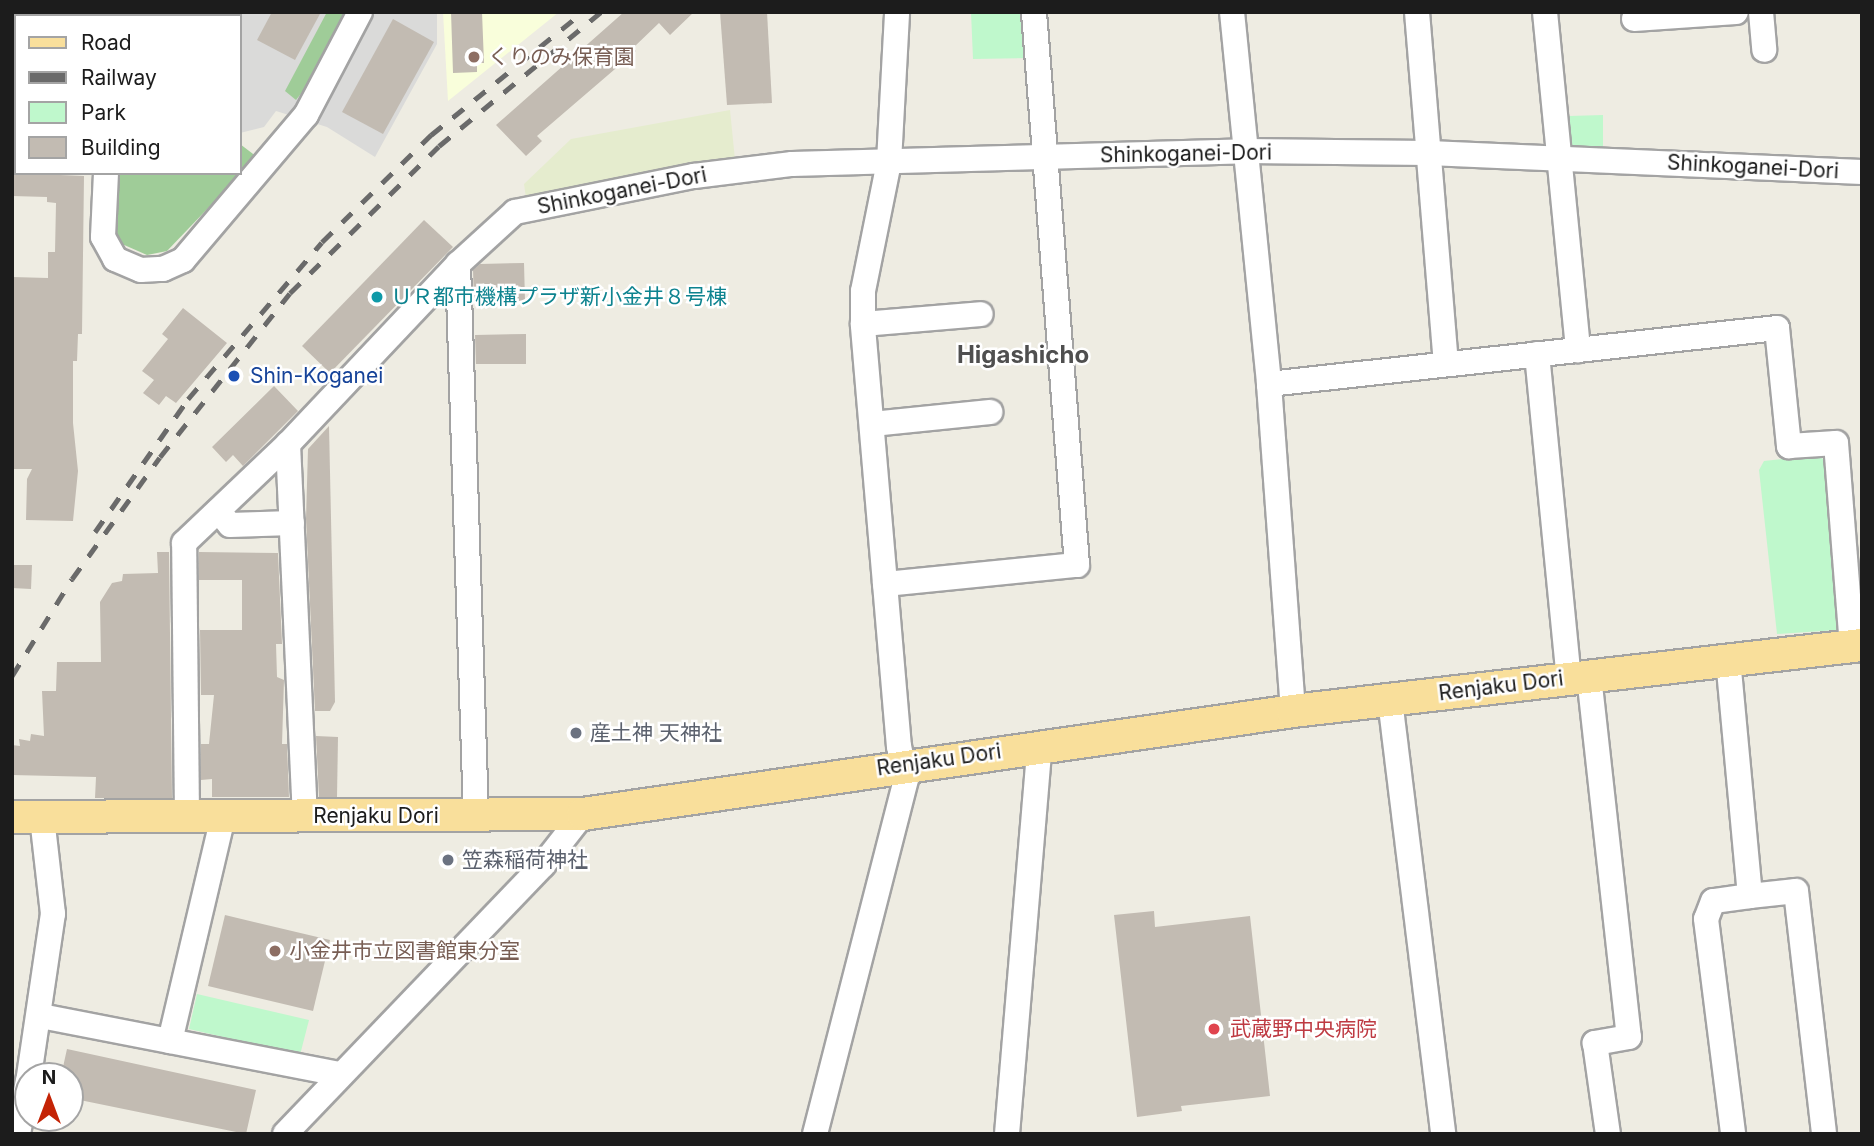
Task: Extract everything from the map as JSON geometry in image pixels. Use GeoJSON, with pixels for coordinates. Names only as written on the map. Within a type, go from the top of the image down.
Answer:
{"type":"FeatureCollection","features":[{"type":"Feature","properties":{"kind":"main road","name":"Renjaku Dori"},"geometry":{"type":"LineString","coordinates":[[27,817],[583,814],[902,765],[1293,711],[1857,645]]}},
{"type":"Feature","properties":{"kind":"street"},"geometry":{"type":"LineString","coordinates":[[106,175],[103,237],[115,259],[141,270],[163,269],[183,260],[306,115],[360,12]]}},
{"type":"Feature","properties":{"kind":"street"},"geometry":{"type":"LineString","coordinates":[[815,1134],[906,779],[902,765],[863,324],[863,291],[888,162],[897,12]]}},
{"type":"Feature","properties":{"kind":"street"},"geometry":{"type":"LineString","coordinates":[[885,584],[1077,565],[1048,158],[1034,12]]}},
{"type":"Feature","properties":{"kind":"street"},"geometry":{"type":"LineString","coordinates":[[1232,12],[1269,384],[1293,711]]}},
{"type":"Feature","properties":{"kind":"street"},"geometry":{"type":"LineString","coordinates":[[1417,12],[1446,364]]}},
{"type":"Feature","properties":{"kind":"street"},"geometry":{"type":"LineString","coordinates":[[1545,12],[1562,158],[1578,350]]}},
{"type":"Feature","properties":{"kind":"street"},"geometry":{"type":"LineString","coordinates":[[1634,19],[1736,12]]}},
{"type":"Feature","properties":{"kind":"street"},"geometry":{"type":"LineString","coordinates":[[1760,12],[1764,50]]}},
{"type":"Feature","properties":{"kind":"street","name":"Shinkoganei-Dori"},"geometry":{"type":"LineString","coordinates":[[458,264],[515,212],[743,169],[1246,151],[1429,153],[1862,172]]}},
{"type":"Feature","properties":{"kind":"street"},"geometry":{"type":"LineString","coordinates":[[187,816],[184,543],[288,444],[458,264]]}},
{"type":"Feature","properties":{"kind":"street"},"geometry":{"type":"LineString","coordinates":[[458,264],[476,816]]}},
{"type":"Feature","properties":{"kind":"street"},"geometry":{"type":"LineString","coordinates":[[863,324],[981,314]]}},
{"type":"Feature","properties":{"kind":"street"},"geometry":{"type":"LineString","coordinates":[[1269,384],[1777,327],[1789,446],[1836,443],[1857,645]]}},
{"type":"Feature","properties":{"kind":"street"},"geometry":{"type":"LineString","coordinates":[[1536,354],[1629,1037],[1595,1044],[1608,1134]]}},
{"type":"Feature","properties":{"kind":"street"},"geometry":{"type":"LineString","coordinates":[[872,424],[990,412]]}},
{"type":"Feature","properties":{"kind":"street"},"geometry":{"type":"LineString","coordinates":[[288,444],[305,816]]}},
{"type":"Feature","properties":{"kind":"street"},"geometry":{"type":"LineString","coordinates":[[218,511],[230,525],[292,523]]}},
{"type":"Feature","properties":{"kind":"street"},"geometry":{"type":"LineString","coordinates":[[1728,659],[1750,896]]}},
{"type":"Feature","properties":{"kind":"street"},"geometry":{"type":"LineString","coordinates":[[1390,700],[1443,1134]]}},
{"type":"Feature","properties":{"kind":"street"},"geometry":{"type":"LineString","coordinates":[[1007,1134],[1040,745]]}},
{"type":"Feature","properties":{"kind":"street"},"geometry":{"type":"LineString","coordinates":[[285,1134],[543,865],[583,814]]}},
{"type":"Feature","properties":{"kind":"street"},"geometry":{"type":"LineString","coordinates":[[170,1041],[223,816]]}},
{"type":"Feature","properties":{"kind":"street"},"geometry":{"type":"LineString","coordinates":[[27,817],[53,914],[41,1016],[31,1062]]}},
{"type":"Feature","properties":{"kind":"street"},"geometry":{"type":"LineString","coordinates":[[1733,1134],[1706,919],[1713,901],[1796,891],[1824,1134]]}},
{"type":"Feature","properties":{"kind":"street"},"geometry":{"type":"LineString","coordinates":[[41,1016],[340,1074]]}},
{"type":"Feature","properties":{"kind":"shaded area"},"geometry":{"type":"Polygon","coordinates":[[[437,12],[437,44],[375,157],[327,127],[276,111],[264,127],[242,132],[242,14],[131,14],[437,12]]]}},
{"type":"Feature","properties":{"kind":"shaded area","name":"くりのみ保育園"},"geometry":{"type":"Polygon","coordinates":[[[443,12],[559,12],[448,101],[443,12]]]}},
{"type":"Feature","properties":{"kind":"shaded area"},"geometry":{"type":"Polygon","coordinates":[[[730,110],[735,160],[526,198],[524,184],[571,139],[730,110]]]}},
{"type":"Feature","properties":{"kind":"green space"},"geometry":{"type":"Polygon","coordinates":[[[327,12],[353,12],[329,58],[296,100],[285,91],[327,12]]]}},
{"type":"Feature","properties":{"kind":"green space"},"geometry":{"type":"Polygon","coordinates":[[[971,12],[1024,12],[1029,58],[973,59],[971,12]]]}},
{"type":"Feature","properties":{"kind":"green space"},"geometry":{"type":"Polygon","coordinates":[[[1603,115],[1603,147],[1570,148],[1569,116],[1603,115]]]}},
{"type":"Feature","properties":{"kind":"green space"},"geometry":{"type":"Polygon","coordinates":[[[242,146],[257,157],[242,173],[242,146]]]}},
{"type":"Feature","properties":{"kind":"green space"},"geometry":{"type":"Polygon","coordinates":[[[117,175],[240,175],[167,251],[147,255],[122,244],[116,232],[117,175]]]}},
{"type":"Feature","properties":{"kind":"green space"},"geometry":{"type":"Polygon","coordinates":[[[1817,455],[1826,461],[1837,630],[1777,634],[1759,470],[1764,461],[1817,455]]]}},
{"type":"Feature","properties":{"kind":"green space"},"geometry":{"type":"Polygon","coordinates":[[[197,994],[309,1020],[300,1055],[189,1029],[197,994]]]}},
{"type":"Feature","properties":{"kind":"building"},"geometry":{"type":"Polygon","coordinates":[[[272,12],[321,12],[295,60],[257,40],[272,12]]]}},
{"type":"Feature","properties":{"kind":"building"},"geometry":{"type":"Polygon","coordinates":[[[451,12],[482,12],[484,63],[477,63],[477,72],[453,73],[451,12]]]}},
{"type":"Feature","properties":{"kind":"building"},"geometry":{"type":"Polygon","coordinates":[[[624,12],[694,12],[670,35],[659,23],[633,48],[636,51],[537,136],[542,141],[526,156],[496,125],[624,12]]]}},
{"type":"Feature","properties":{"kind":"building"},"geometry":{"type":"Polygon","coordinates":[[[720,12],[767,12],[772,103],[727,105],[720,12]]]}},
{"type":"Feature","properties":{"kind":"building"},"geometry":{"type":"Polygon","coordinates":[[[393,19],[434,42],[383,134],[342,112],[393,19]]]}},
{"type":"Feature","properties":{"kind":"building"},"geometry":{"type":"Polygon","coordinates":[[[13,173],[84,176],[82,334],[78,334],[77,361],[73,361],[73,423],[78,471],[73,521],[26,520],[27,479],[32,469],[12,469],[12,277],[48,278],[48,252],[55,252],[56,203],[47,202],[47,197],[12,196],[13,173]]]}},
{"type":"Feature","properties":{"kind":"building","name":"ＵＲ都市機構プラザ新小金井８号棟"},"geometry":{"type":"Polygon","coordinates":[[[424,220],[453,247],[330,373],[302,346],[424,220]]]}},
{"type":"Feature","properties":{"kind":"building"},"geometry":{"type":"Polygon","coordinates":[[[524,263],[525,301],[474,302],[473,270],[480,264],[524,263]]]}},
{"type":"Feature","properties":{"kind":"building"},"geometry":{"type":"Polygon","coordinates":[[[183,308],[227,343],[176,403],[166,396],[159,405],[143,393],[154,380],[142,371],[168,339],[162,334],[183,308]]]}},
{"type":"Feature","properties":{"kind":"building"},"geometry":{"type":"Polygon","coordinates":[[[526,334],[526,364],[476,364],[475,335],[526,334]]]}},
{"type":"Feature","properties":{"kind":"building"},"geometry":{"type":"Polygon","coordinates":[[[274,386],[298,411],[243,466],[233,455],[226,462],[212,447],[274,386]]]}},
{"type":"Feature","properties":{"kind":"building"},"geometry":{"type":"Polygon","coordinates":[[[329,426],[335,702],[330,711],[315,711],[306,519],[308,449],[329,426]]]}},
{"type":"Feature","properties":{"kind":"building"},"geometry":{"type":"Polygon","coordinates":[[[157,552],[169,552],[172,798],[95,798],[96,777],[12,775],[12,745],[20,746],[19,739],[30,741],[31,734],[44,736],[42,691],[56,691],[57,662],[101,662],[100,602],[112,583],[122,581],[123,574],[158,573],[157,552]]]}},
{"type":"Feature","properties":{"kind":"building"},"geometry":{"type":"Polygon","coordinates":[[[199,552],[278,553],[282,644],[276,644],[277,677],[284,680],[282,744],[287,744],[289,797],[212,797],[212,779],[201,780],[201,744],[209,744],[214,695],[201,695],[200,630],[242,630],[242,580],[199,580],[199,552]]]}},
{"type":"Feature","properties":{"kind":"building"},"geometry":{"type":"Polygon","coordinates":[[[12,565],[32,565],[31,589],[12,588],[12,565]]]}},
{"type":"Feature","properties":{"kind":"building"},"geometry":{"type":"Polygon","coordinates":[[[316,736],[338,737],[337,797],[319,797],[316,736]]]}},
{"type":"Feature","properties":{"kind":"building"},"geometry":{"type":"Polygon","coordinates":[[[1154,911],[1155,927],[1250,916],[1270,1096],[1181,1106],[1182,1111],[1137,1117],[1114,915],[1154,911]]]}},
{"type":"Feature","properties":{"kind":"building"},"geometry":{"type":"Polygon","coordinates":[[[225,915],[330,940],[313,1011],[208,986],[225,915]]]}},
{"type":"Feature","properties":{"kind":"building"},"geometry":{"type":"Polygon","coordinates":[[[67,1049],[256,1090],[246,1134],[84,1101],[84,1062],[64,1062],[67,1049]]]}},
{"type":"Feature","properties":{"kind":"railway"},"geometry":{"type":"LineString","coordinates":[[95,532],[188,399],[322,242],[431,135],[583,12]]}},
{"type":"Feature","properties":{"kind":"railway"},"geometry":{"type":"LineString","coordinates":[[12,676],[72,579],[160,457],[290,293],[439,146],[601,12]]}},
{"type":"Feature","properties":{"kind":"place","name":"くりのみ保育園"},"geometry":{"type":"Point","coordinates":[474,57]}},
{"type":"Feature","properties":{"kind":"place","name":"ＵＲ都市機構プラザ新小金井８号棟"},"geometry":{"type":"Point","coordinates":[377,297]}},
{"type":"Feature","properties":{"kind":"place","name":"Shin-Koganei"},"geometry":{"type":"Point","coordinates":[234,376]}},
{"type":"Feature","properties":{"kind":"place","name":"産土神 天神社"},"geometry":{"type":"Point","coordinates":[576,733]}},
{"type":"Feature","properties":{"kind":"place","name":"笠森稲荷神社"},"geometry":{"type":"Point","coordinates":[448,860]}},
{"type":"Feature","properties":{"kind":"place","name":"小金井市立図書館東分室"},"geometry":{"type":"Point","coordinates":[275,951]}},
{"type":"Feature","properties":{"kind":"place","name":"武蔵野中央病院"},"geometry":{"type":"Point","coordinates":[1214,1029]}},
{"type":"Feature","properties":{"kind":"district","name":"Higashicho"},"geometry":{"type":"Point","coordinates":[1023,355]}}]}
